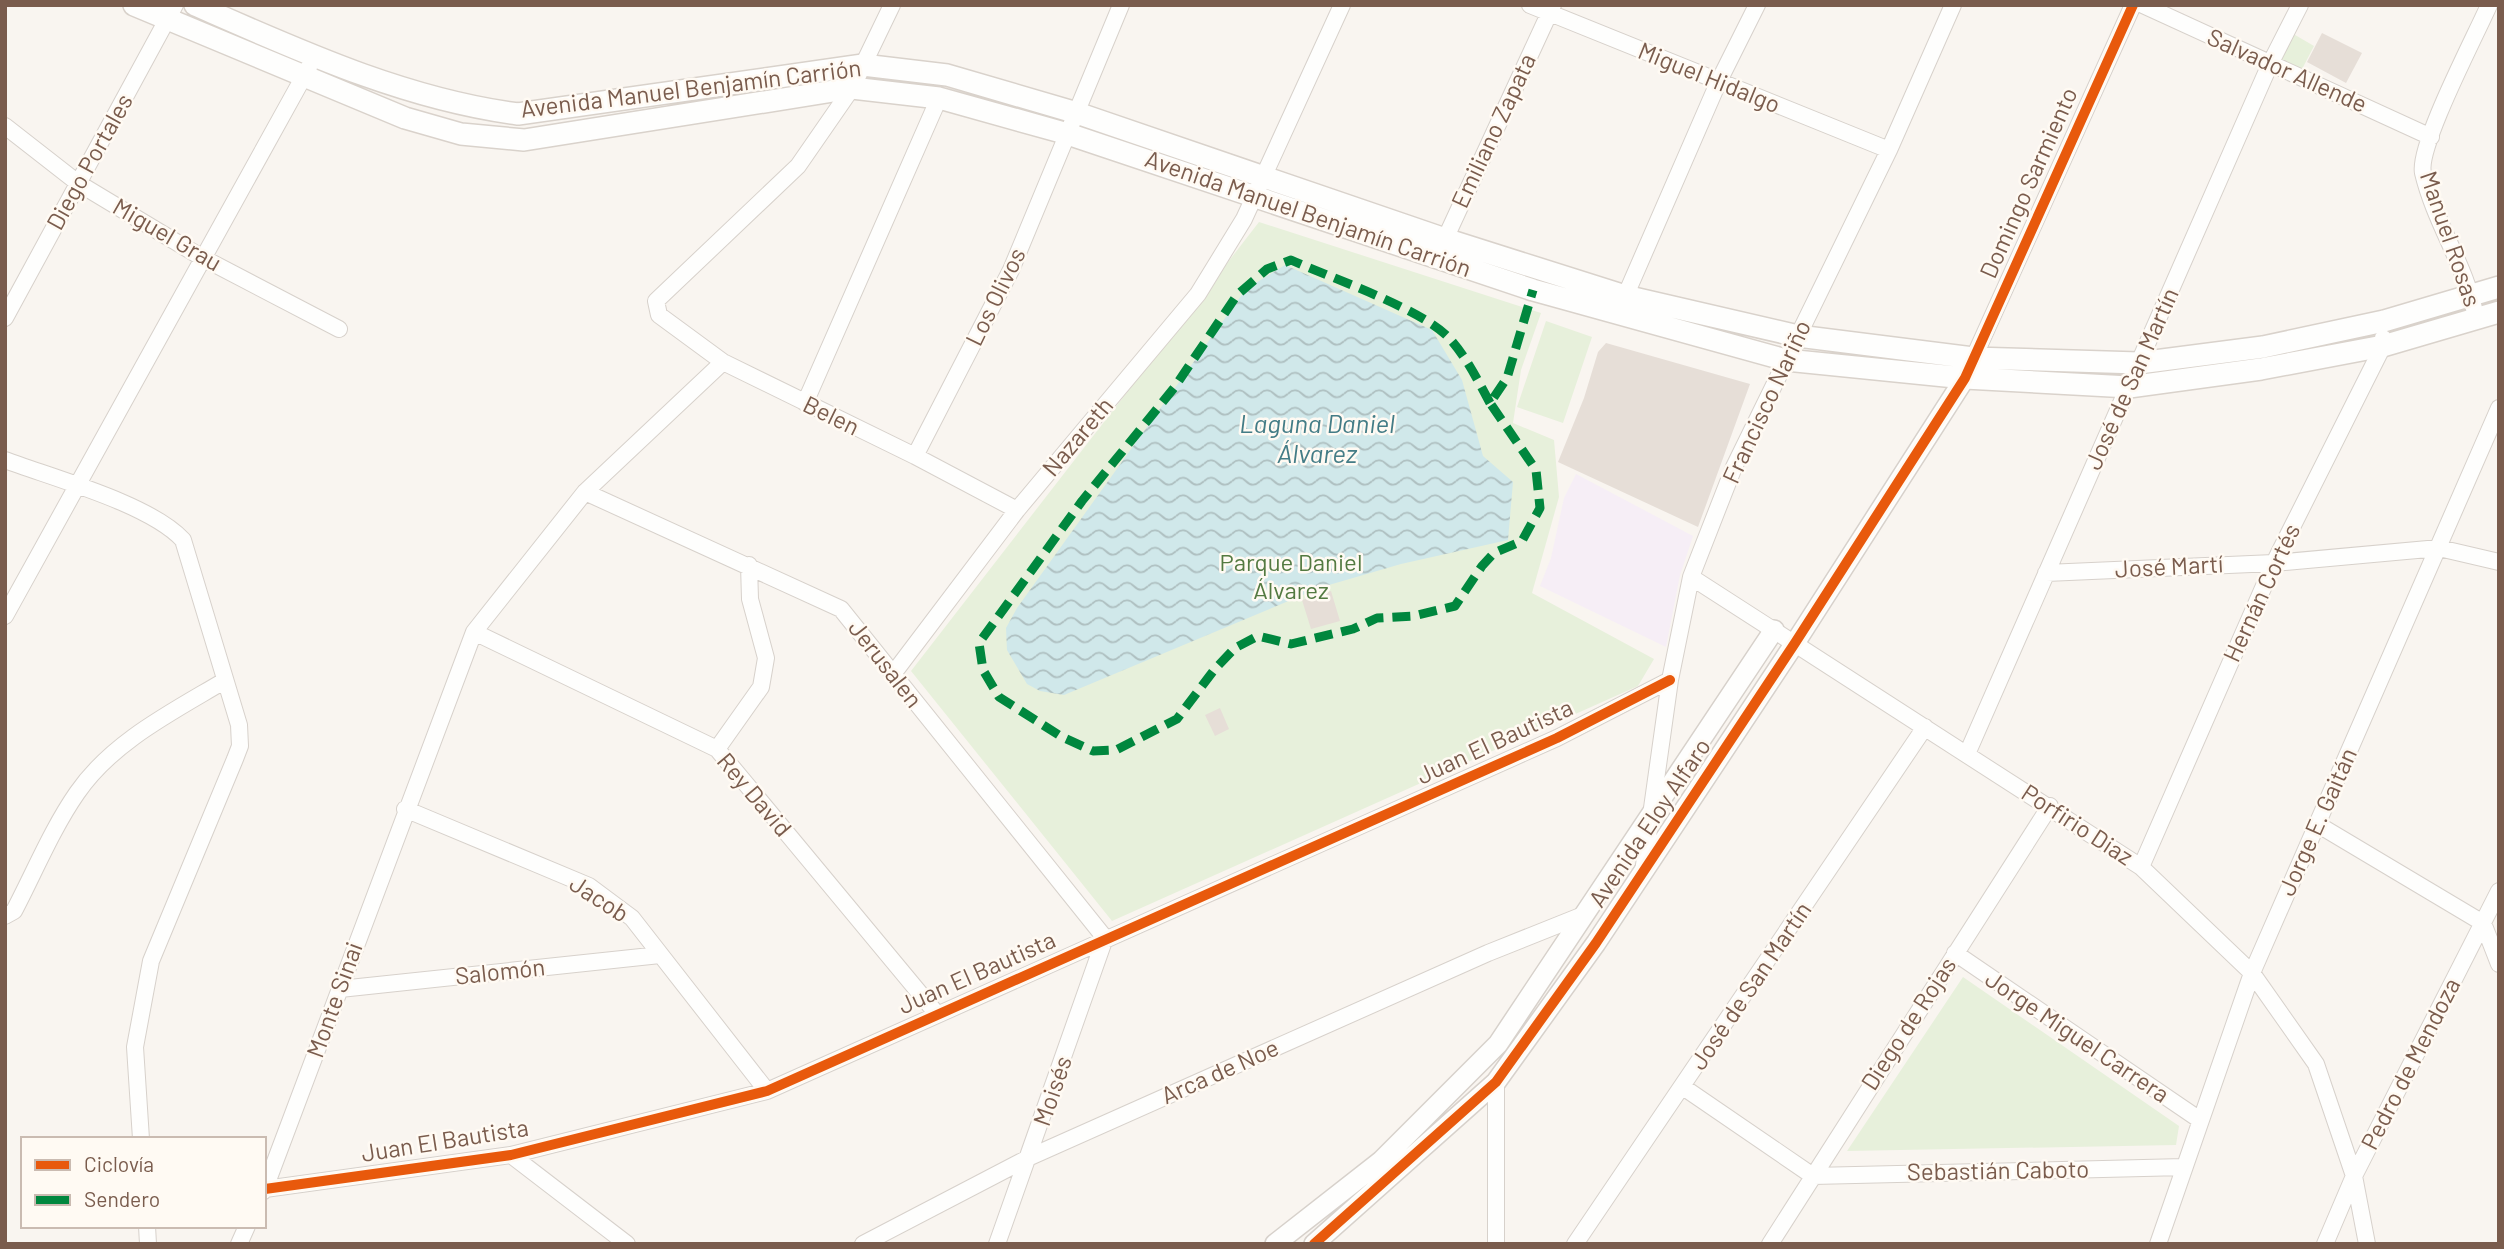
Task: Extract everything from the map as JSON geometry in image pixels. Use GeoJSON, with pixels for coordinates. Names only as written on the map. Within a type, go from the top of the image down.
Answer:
{"type":"FeatureCollection","features":[{"type":"Feature","properties":{"kind":"main road","name":"Avenida Manuel Benjamín Carrión"},"geometry":{"type":"LineString","coordinates":[[134,5],[171,13],[305,77],[405,118],[461,134],[524,139],[852,88],[939,98],[1068,134],[1255,196],[1441,248],[1786,360],[1969,368],[2139,363],[2263,347],[2382,321],[2499,287]]}},
{"type":"Feature","properties":{"kind":"main road","name":"Avenida Manuel Benjamín Carrión"},"geometry":{"type":"LineString","coordinates":[[195,5],[414,94],[467,107],[518,114],[863,65],[947,75],[1077,113],[1264,176],[1441,248]]}},
{"type":"Feature","properties":{"kind":"main road","name":"Avenida Manuel Benjamín Carrión"},"geometry":{"type":"LineString","coordinates":[[1621,306],[1969,368],[2129,387],[2261,369],[2383,346],[2499,312]]}},
{"type":"Feature","properties":{"kind":"street"},"geometry":{"type":"LineString","coordinates":[[852,88],[892,5]]}},
{"type":"Feature","properties":{"kind":"street","name":"Los Olivos"},"geometry":{"type":"LineString","coordinates":[[915,456],[1011,270],[1121,5]]}},
{"type":"Feature","properties":{"kind":"street","name":"Nazareth"},"geometry":{"type":"LineString","coordinates":[[893,674],[1017,510],[1198,294],[1255,196],[1342,5]]}},
{"type":"Feature","properties":{"kind":"street","name":"Miguel Hidalgo"},"geometry":{"type":"LineString","coordinates":[[1530,5],[1551,9],[1718,83],[1889,150]]}},
{"type":"Feature","properties":{"kind":"street"},"geometry":{"type":"LineString","coordinates":[[1621,306],[1718,83],[1757,5]]}},
{"type":"Feature","properties":{"kind":"street","name":"Francisco Nariño"},"geometry":{"type":"LineString","coordinates":[[1643,872],[1648,820],[1670,680],[1691,577],[1734,467],[1889,150],[1953,5]]}},
{"type":"Feature","properties":{"kind":"street","name":"Domingo Sarmiento"},"geometry":{"type":"LineString","coordinates":[[1969,368],[2133,5]]}},
{"type":"Feature","properties":{"kind":"street","name":"Salvador Allende"},"geometry":{"type":"LineString","coordinates":[[2143,5],[2431,136]]}},
{"type":"Feature","properties":{"kind":"street","name":"José de San Martín"},"geometry":{"type":"LineString","coordinates":[[1967,754],[2270,64],[2300,5]]}},
{"type":"Feature","properties":{"kind":"street","name":"Manuel Rosas"},"geometry":{"type":"LineString","coordinates":[[2476,318],[2472,294],[2423,173],[2423,160],[2489,5]]}},
{"type":"Feature","properties":{"kind":"street","name":"Emiliano Zapata"},"geometry":{"type":"LineString","coordinates":[[1441,248],[1551,9]]}},
{"type":"Feature","properties":{"kind":"street","name":"Diego Portales"},"geometry":{"type":"LineString","coordinates":[[5,318],[171,13]]}},
{"type":"Feature","properties":{"kind":"street"},"geometry":{"type":"LineString","coordinates":[[5,616],[201,257],[305,77],[314,55]]}},
{"type":"Feature","properties":{"kind":"street","name":"Belen"},"geometry":{"type":"LineString","coordinates":[[852,88],[797,166],[656,301],[655,308],[659,315],[723,362],[915,456],[1017,510]]}},
{"type":"Feature","properties":{"kind":"street"},"geometry":{"type":"LineString","coordinates":[[805,403],[939,98]]}},
{"type":"Feature","properties":{"kind":"street","name":"Miguel Grau"},"geometry":{"type":"LineString","coordinates":[[5,126],[78,183],[201,257],[339,329]]}},
{"type":"Feature","properties":{"kind":"street","name":"Hernán Cortés"},"geometry":{"type":"LineString","coordinates":[[2141,867],[2274,563],[2383,346],[2382,321]]}},
{"type":"Feature","properties":{"kind":"street","name":"Monte Sinai"},"geometry":{"type":"LineString","coordinates":[[266,1187],[405,809],[474,632],[585,492],[723,362]]}},
{"type":"Feature","properties":{"kind":"street","name":"Avenida Eloy Alfaro"},"geometry":{"type":"LineString","coordinates":[[1314,1244],[1496,1082],[1596,943],[1795,643],[1969,368]]}},
{"type":"Feature","properties":{"kind":"street","name":"Jorge E. Gaitán"},"geometry":{"type":"LineString","coordinates":[[2158,1244],[2252,973],[2499,408]]}},
{"type":"Feature","properties":{"kind":"street"},"geometry":{"type":"LineString","coordinates":[[5,460],[78,485],[169,525],[183,540],[191,559],[224,681],[239,725],[240,746],[151,961],[135,1046],[141,1137]]}},
{"type":"Feature","properties":{"kind":"street","name":"Jerusalen"},"geometry":{"type":"LineString","coordinates":[[585,492],[841,608],[1105,938]]}},
{"type":"Feature","properties":{"kind":"street","name":"José Martí"},"geometry":{"type":"LineString","coordinates":[[2046,573],[2274,563],[2439,548],[2499,562]]}},
{"type":"Feature","properties":{"kind":"street"},"geometry":{"type":"LineString","coordinates":[[717,749],[761,687],[766,658],[750,599],[749,565]]}},
{"type":"Feature","properties":{"kind":"street","name":"Porfirio Diaz"},"geometry":{"type":"LineString","coordinates":[[1691,577],[2141,867],[2252,973],[2316,1064],[2354,1176]]}},
{"type":"Feature","properties":{"kind":"street","name":"Avenida Eloy Alfaro"},"geometry":{"type":"LineString","coordinates":[[1275,1244],[1381,1161],[1498,1044],[1774,630]]}},
{"type":"Feature","properties":{"kind":"street","name":"Rey David"},"geometry":{"type":"LineString","coordinates":[[474,632],[717,749],[937,1014]]}},
{"type":"Feature","properties":{"kind":"street","name":"Juan El Bautista"},"geometry":{"type":"LineString","coordinates":[[266,1190],[511,1155],[767,1090],[1557,738],[1670,680]]}},
{"type":"Feature","properties":{"kind":"street"},"geometry":{"type":"LineString","coordinates":[[5,916],[14,911],[77,793],[107,759],[151,725],[224,681]]}},
{"type":"Feature","properties":{"kind":"street","name":"José de San Martín"},"geometry":{"type":"LineString","coordinates":[[1575,1244],[1925,727]]}},
{"type":"Feature","properties":{"kind":"street","name":"Diego de Rojas"},"geometry":{"type":"LineString","coordinates":[[1770,1244],[2050,806]]}},
{"type":"Feature","properties":{"kind":"street","name":"Jacob"},"geometry":{"type":"LineString","coordinates":[[405,809],[589,886],[632,918],[767,1090]]}},
{"type":"Feature","properties":{"kind":"street"},"geometry":{"type":"LineString","coordinates":[[2317,824],[2483,923],[2499,964]]}},
{"type":"Feature","properties":{"kind":"street","name":"Pedro de Mendoza"},"geometry":{"type":"LineString","coordinates":[[2367,1244],[2354,1176],[2499,891]]}},
{"type":"Feature","properties":{"kind":"street","name":"Arca de Noe"},"geometry":{"type":"LineString","coordinates":[[863,1244],[1030,1157],[1488,953],[1583,915]]}},
{"type":"Feature","properties":{"kind":"street","name":"Moisés"},"geometry":{"type":"LineString","coordinates":[[998,1244],[1105,938]]}},
{"type":"Feature","properties":{"kind":"street","name":"Jorge Miguel Carrera"},"geometry":{"type":"LineString","coordinates":[[1955,953],[2200,1120]]}},
{"type":"Feature","properties":{"kind":"street","name":"Salomón"},"geometry":{"type":"LineString","coordinates":[[340,989],[660,955]]}},
{"type":"Feature","properties":{"kind":"street"},"geometry":{"type":"LineString","coordinates":[[1496,1082],[1496,1244]]}},
{"type":"Feature","properties":{"kind":"street"},"geometry":{"type":"LineString","coordinates":[[1683,1087],[1813,1176]]}},
{"type":"Feature","properties":{"kind":"street"},"geometry":{"type":"LineString","coordinates":[[511,1155],[627,1244]]}},
{"type":"Feature","properties":{"kind":"street","name":"Sebastián Caboto"},"geometry":{"type":"LineString","coordinates":[[1813,1176],[2184,1167]]}},
{"type":"Feature","properties":{"kind":"street"},"geometry":{"type":"LineString","coordinates":[[2325,1244],[2354,1176]]}},
{"type":"Feature","properties":{"kind":"street"},"geometry":{"type":"LineString","coordinates":[[239,1244],[246,1228]]}},
{"type":"Feature","properties":{"kind":"shaded area"},"geometry":{"type":"Polygon","coordinates":[[[1576,474],[1693,536],[1680,575],[1666,647],[1540,586],[1551,558],[1564,498],[1576,474]]]}},
{"type":"Feature","properties":{"kind":"green space"},"geometry":{"type":"Polygon","coordinates":[[[2290,32],[2314,46],[2301,71],[2276,58],[2290,32]]]}},
{"type":"Feature","properties":{"kind":"green space","name":"Parque Daniel Álvarez"},"geometry":{"type":"Polygon","coordinates":[[[1259,222],[1541,313],[1521,370],[1513,423],[1554,440],[1559,497],[1532,593],[1654,659],[1638,686],[1112,921],[911,671],[1259,222]]]}},
{"type":"Feature","properties":{"kind":"green space"},"geometry":{"type":"Polygon","coordinates":[[[1546,321],[1592,337],[1563,423],[1517,407],[1546,321]]]}},
{"type":"Feature","properties":{"kind":"green space"},"geometry":{"type":"Polygon","coordinates":[[[1963,977],[2179,1126],[2176,1145],[1847,1151],[1963,977]]]}},
{"type":"Feature","properties":{"kind":"water","name":"Laguna Daniel Álvarez"},"geometry":{"type":"Polygon","coordinates":[[[1285,265],[1432,330],[1462,380],[1483,456],[1513,482],[1508,540],[1401,564],[1322,587],[1064,695],[1040,691],[1027,684],[1007,650],[1006,628],[1017,608],[1246,289],[1285,265]]]}},
{"type":"Feature","properties":{"kind":"building"},"geometry":{"type":"Polygon","coordinates":[[[2322,33],[2362,53],[2346,83],[2307,62],[2322,33]]]}},
{"type":"Feature","properties":{"kind":"building"},"geometry":{"type":"Polygon","coordinates":[[[1606,343],[1750,384],[1698,527],[1558,462],[1584,398],[1598,352],[1606,343]]]}},
{"type":"Feature","properties":{"kind":"building"},"geometry":{"type":"Polygon","coordinates":[[[1331,591],[1340,621],[1311,629],[1302,600],[1331,591]]]}},
{"type":"Feature","properties":{"kind":"building"},"geometry":{"type":"Polygon","coordinates":[[[1220,708],[1229,729],[1215,736],[1205,715],[1220,708]]]}},
{"type":"Feature","properties":{"kind":"marked path"},"geometry":{"type":"LineString","coordinates":[[1490,403],[1456,346],[1437,328],[1419,317],[1375,295],[1291,260],[1267,269],[1237,295],[1174,388],[1082,501],[979,643],[983,670],[999,697],[1062,737],[1093,751],[1116,750],[1177,719],[1214,670],[1235,648],[1258,636],[1291,644],[1353,629],[1377,618],[1413,616],[1455,606],[1494,553],[1522,541],[1540,508],[1536,470],[1490,403],[1507,378],[1533,290]]}},
{"type":"Feature","properties":{"kind":"cycle path"},"geometry":{"type":"LineString","coordinates":[[1314,1244],[1496,1082],[1596,943],[1795,643],[1965,378],[2133,5]]}},
{"type":"Feature","properties":{"kind":"cycle path"},"geometry":{"type":"LineString","coordinates":[[266,1189],[511,1155],[767,1091],[1557,738],[1670,680]]}}]}
